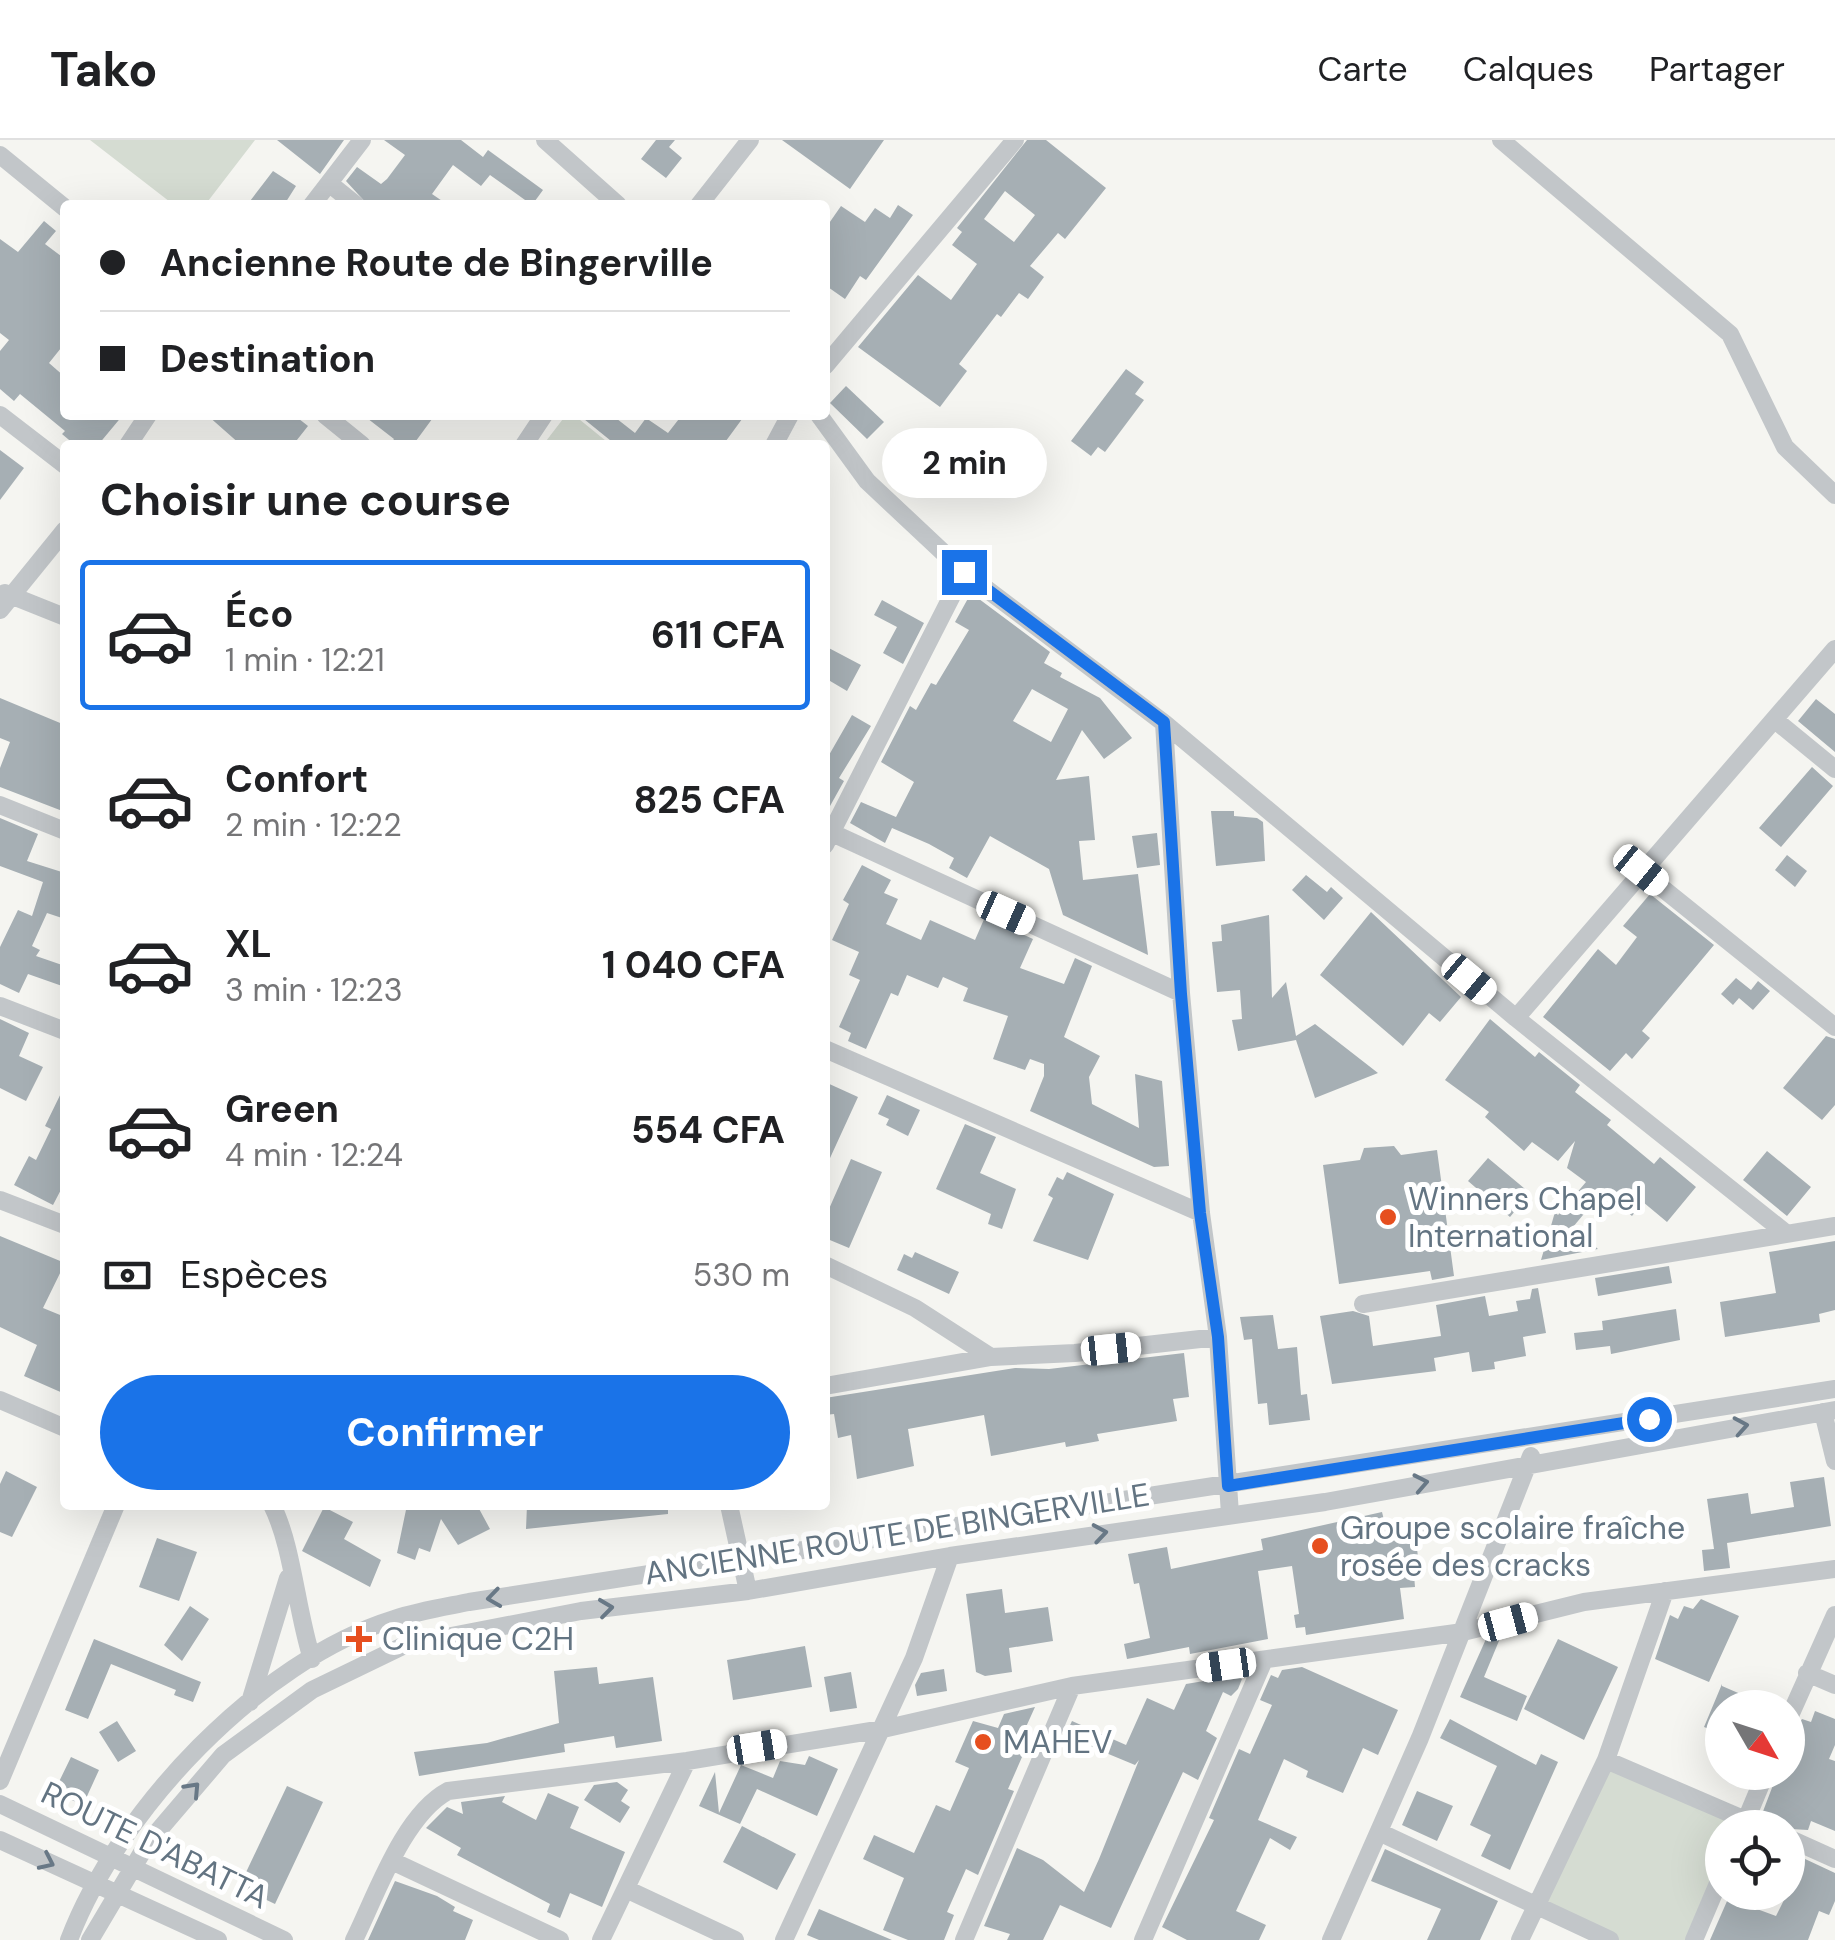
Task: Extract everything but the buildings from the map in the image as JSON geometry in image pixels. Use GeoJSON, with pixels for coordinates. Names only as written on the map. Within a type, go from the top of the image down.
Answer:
{"type":"FeatureCollection","features":[{"type":"Feature","properties":{"kind":"street"},"geometry":{"type":"LineString","coordinates":[[316,200],[362,140]]}},
{"type":"Feature","properties":{"kind":"street"},"geometry":{"type":"LineString","coordinates":[[545,140],[612,200]]}},
{"type":"Feature","properties":{"kind":"street"},"geometry":{"type":"LineString","coordinates":[[703,200],[750,140]]}},
{"type":"Feature","properties":{"kind":"street"},"geometry":{"type":"LineString","coordinates":[[830,360],[1014,140]]}},
{"type":"Feature","properties":{"kind":"street"},"geometry":{"type":"LineString","coordinates":[[1500,140],[1730,334],[1785,447],[1835,495]]}},
{"type":"Feature","properties":{"kind":"street"},"geometry":{"type":"LineString","coordinates":[[0,155],[60,204]]}},
{"type":"Feature","properties":{"kind":"street"},"geometry":{"type":"LineString","coordinates":[[330,184],[350,200]]}},
{"type":"Feature","properties":{"kind":"street"},"geometry":{"type":"LineString","coordinates":[[0,415],[60,461]]}},
{"type":"Feature","properties":{"kind":"street"},"geometry":{"type":"LineString","coordinates":[[331,420],[356,440]]}},
{"type":"Feature","properties":{"kind":"street"},"geometry":{"type":"LineString","coordinates":[[823,420],[867,481],[964,572],[1164,722],[1516,1018],[1787,1234]]}},
{"type":"Feature","properties":{"kind":"street"},"geometry":{"type":"LineString","coordinates":[[60,536],[4,599],[60,615]]}},
{"type":"Feature","properties":{"kind":"street"},"geometry":{"type":"LineString","coordinates":[[830,835],[964,572]]}},
{"type":"Feature","properties":{"kind":"street"},"geometry":{"type":"LineString","coordinates":[[1516,1018],[1835,649]]}},
{"type":"Feature","properties":{"kind":"street"},"geometry":{"type":"LineString","coordinates":[[1775,720],[1835,769]]}},
{"type":"Feature","properties":{"kind":"street"},"geometry":{"type":"LineString","coordinates":[[1164,722],[1181,994],[1200,1213],[1218,1337],[1230,1514]]}},
{"type":"Feature","properties":{"kind":"street"},"geometry":{"type":"LineString","coordinates":[[0,805],[60,829]]}},
{"type":"Feature","properties":{"kind":"street"},"geometry":{"type":"LineString","coordinates":[[830,840],[1181,994]]}},
{"type":"Feature","properties":{"kind":"street"},"geometry":{"type":"LineString","coordinates":[[1641,870],[1835,1027]]}},
{"type":"Feature","properties":{"kind":"street"},"geometry":{"type":"LineString","coordinates":[[0,1006],[60,1030]]}},
{"type":"Feature","properties":{"kind":"street"},"geometry":{"type":"LineString","coordinates":[[830,1051],[1200,1213]]}},
{"type":"Feature","properties":{"kind":"street"},"geometry":{"type":"LineString","coordinates":[[0,1200],[60,1223]]}},
{"type":"Feature","properties":{"kind":"street"},"geometry":{"type":"LineString","coordinates":[[1363,1304],[1835,1226]]}},
{"type":"Feature","properties":{"kind":"street"},"geometry":{"type":"LineString","coordinates":[[830,1266],[915,1308],[992,1357]]}},
{"type":"Feature","properties":{"kind":"street"},"geometry":{"type":"LineString","coordinates":[[830,1385],[992,1357],[1075,1353],[1218,1337]]}},
{"type":"Feature","properties":{"kind":"street","name":"ANCIENNE ROUTE DE BINGERVILLE"},"geometry":{"type":"LineString","coordinates":[[69,1940],[110,1854],[154,1796],[206,1740],[250,1702],[312,1658],[392,1620],[469,1602],[1835,1389]]}},
{"type":"Feature","properties":{"kind":"street"},"geometry":{"type":"LineString","coordinates":[[0,1400],[60,1426]]}},
{"type":"Feature","properties":{"kind":"street"},"geometry":{"type":"LineString","coordinates":[[1829,1411],[1835,1461]]}},
{"type":"Feature","properties":{"kind":"street","name":"ANCIENNE ROUTE DE BINGERVILLE"},"geometry":{"type":"LineString","coordinates":[[90,1940],[132,1866],[174,1809],[223,1755],[276,1713],[355,1666],[405,1645],[489,1626],[748,1591],[950,1556],[1326,1502],[1528,1462],[1829,1411]]}},
{"type":"Feature","properties":{"kind":"street"},"geometry":{"type":"LineString","coordinates":[[1331,1940],[1463,1632],[1537,1436]]}},
{"type":"Feature","properties":{"kind":"street"},"geometry":{"type":"LineString","coordinates":[[0,1781],[114,1510]]}},
{"type":"Feature","properties":{"kind":"street"},"geometry":{"type":"LineString","coordinates":[[275,1510],[286,1532],[289,1573],[312,1658]]}},
{"type":"Feature","properties":{"kind":"street"},"geometry":{"type":"LineString","coordinates":[[731,1510],[748,1591]]}},
{"type":"Feature","properties":{"kind":"street"},"geometry":{"type":"LineString","coordinates":[[784,1940],[914,1658],[950,1556]]}},
{"type":"Feature","properties":{"kind":"street"},"geometry":{"type":"LineString","coordinates":[[354,1940],[392,1861],[427,1806],[448,1791],[687,1760],[883,1729],[1072,1686],[1463,1632],[1584,1602],[1835,1569]]}},
{"type":"Feature","properties":{"kind":"street"},"geometry":{"type":"LineString","coordinates":[[250,1702],[289,1573]]}},
{"type":"Feature","properties":{"kind":"street"},"geometry":{"type":"LineString","coordinates":[[1520,1940],[1606,1760],[1665,1591]]}},
{"type":"Feature","properties":{"kind":"street"},"geometry":{"type":"LineString","coordinates":[[1800,1690],[1835,1616]]}},
{"type":"Feature","properties":{"kind":"street"},"geometry":{"type":"LineString","coordinates":[[1144,1940],[1264,1660]]}},
{"type":"Feature","properties":{"kind":"street"},"geometry":{"type":"LineString","coordinates":[[1807,1673],[1835,1685]]}},
{"type":"Feature","properties":{"kind":"street"},"geometry":{"type":"LineString","coordinates":[[964,1940],[1072,1686]]}},
{"type":"Feature","properties":{"kind":"street"},"geometry":{"type":"LineString","coordinates":[[601,1940],[687,1760]]}},
{"type":"Feature","properties":{"kind":"street"},"geometry":{"type":"LineString","coordinates":[[1606,1760],[1718,1810]]}},
{"type":"Feature","properties":{"kind":"street","name":"ROUTE D'ABATTA"},"geometry":{"type":"LineString","coordinates":[[0,1804],[284,1940]]}},
{"type":"Feature","properties":{"kind":"street"},"geometry":{"type":"LineString","coordinates":[[1379,1832],[1610,1940]]}},
{"type":"Feature","properties":{"kind":"street","name":"ROUTE D'ABATTA"},"geometry":{"type":"LineString","coordinates":[[0,1840],[218,1940]]}},
{"type":"Feature","properties":{"kind":"street"},"geometry":{"type":"LineString","coordinates":[[1805,1845],[1835,1858]]}},
{"type":"Feature","properties":{"kind":"street"},"geometry":{"type":"LineString","coordinates":[[392,1861],[560,1940]]}},
{"type":"Feature","properties":{"kind":"street"},"geometry":{"type":"LineString","coordinates":[[626,1889],[735,1940]]}},
{"type":"Feature","properties":{"kind":"street"},"geometry":{"type":"LineString","coordinates":[[1694,1940],[1707,1910]]}},
{"type":"Feature","properties":{"kind":"shaded area"},"geometry":{"type":"Polygon","coordinates":[[[90,140],[255,140],[209,200],[168,200],[90,140]]]}},
{"type":"Feature","properties":{"kind":"shaded area"},"geometry":{"type":"Polygon","coordinates":[[[562,420],[580,420],[605,440],[547,440],[562,420]]]}},
{"type":"Feature","properties":{"kind":"shaded area"},"geometry":{"type":"Polygon","coordinates":[[[1610,1768],[1707,1810],[1705,1897],[1687,1940],[1614,1940],[1546,1904],[1610,1768]]]}},
{"type":"Feature","properties":{"kind":"place","name":"Winners Chapel International"},"geometry":{"type":"Point","coordinates":[1388,1217]}},
{"type":"Feature","properties":{"kind":"place","name":"Groupe scolaire fraîche rosée des cracks"},"geometry":{"type":"Point","coordinates":[1320,1546]}},
{"type":"Feature","properties":{"kind":"place","name":"Clinique C2H"},"geometry":{"type":"Point","coordinates":[359,1639]}},
{"type":"Feature","properties":{"kind":"place","name":"MAHEV"},"geometry":{"type":"Point","coordinates":[983,1742]}},
{"type":"Feature","properties":{"kind":"route"},"geometry":{"type":"LineString","coordinates":[[964,572],[1164,722],[1181,994],[1200,1213],[1218,1337],[1228,1486],[1649,1419]]}}]}
